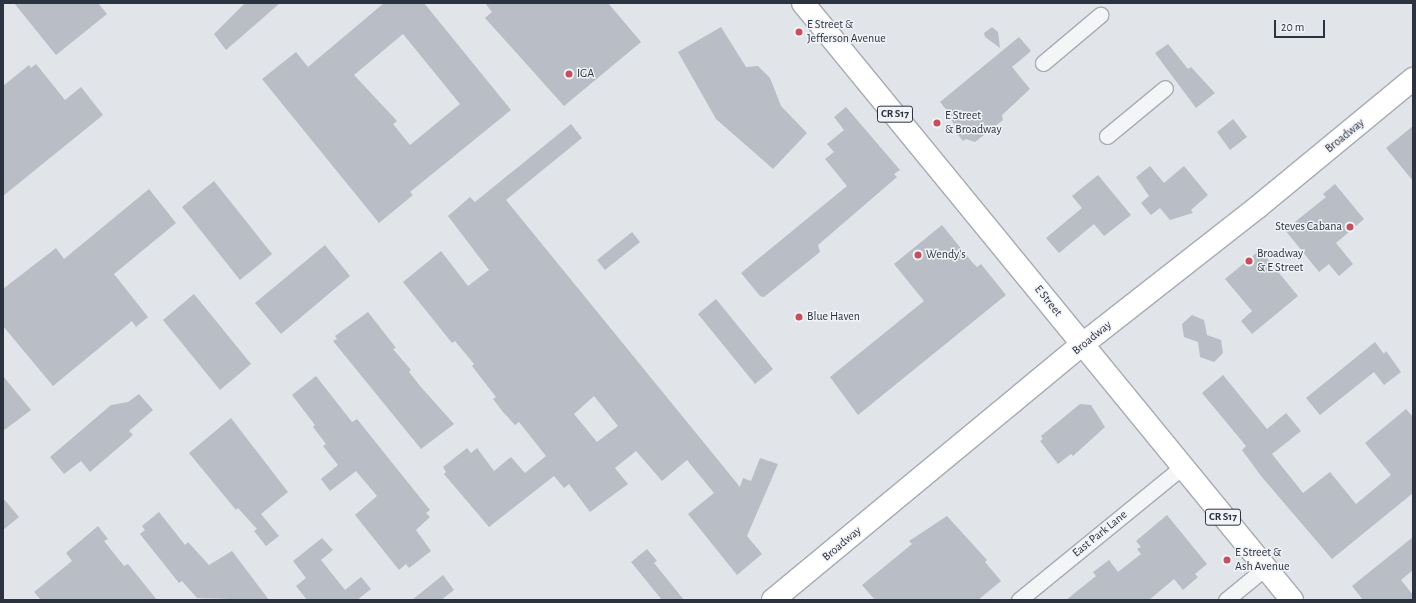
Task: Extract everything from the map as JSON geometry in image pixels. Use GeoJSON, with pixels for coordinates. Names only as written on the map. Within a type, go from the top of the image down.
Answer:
{"type":"FeatureCollection","features":[{"type":"Feature","properties":{"kind":"main road","name":"E Street"},"geometry":{"type":"LineString","coordinates":[[803,3],[1292,600]]}},
{"type":"Feature","properties":{"kind":"main road","name":"Broadway"},"geometry":{"type":"LineString","coordinates":[[773,600],[1083,344],[1259,206],[1413,79]]}},
{"type":"Feature","properties":{"kind":"street"},"geometry":{"type":"LineString","coordinates":[[1043,63],[1100,15]]}},
{"type":"Feature","properties":{"kind":"street"},"geometry":{"type":"LineString","coordinates":[[1107,136],[1165,88]]}},
{"type":"Feature","properties":{"kind":"street","name":"East Park Lane"},"geometry":{"type":"LineString","coordinates":[[1018,600],[1182,467]]}},
{"type":"Feature","properties":{"kind":"street"},"geometry":{"type":"LineString","coordinates":[[1226,600],[1265,568]]}},
{"type":"Feature","properties":{"kind":"building"},"geometry":{"type":"Polygon","coordinates":[[[14,3],[98,3],[107,14],[56,55],[14,3]]]}},
{"type":"Feature","properties":{"kind":"building"},"geometry":{"type":"Polygon","coordinates":[[[245,3],[280,3],[226,50],[214,34],[245,3]]]}},
{"type":"Feature","properties":{"kind":"building"},"geometry":{"type":"Polygon","coordinates":[[[384,3],[424,3],[511,110],[410,192],[413,195],[379,223],[262,79],[296,52],[308,67],[384,3]],[[403,34],[354,75],[397,121],[393,124],[410,145],[460,104],[403,34]]]}},
{"type":"Feature","properties":{"kind":"building","name":"IGA"},"geometry":{"type":"Polygon","coordinates":[[[485,3],[608,3],[641,42],[564,106],[485,18],[492,12],[485,3]]]}},
{"type":"Feature","properties":{"kind":"building"},"geometry":{"type":"Polygon","coordinates":[[[721,27],[746,67],[758,66],[770,78],[781,106],[807,133],[773,169],[716,119],[678,52],[721,27]]]}},
{"type":"Feature","properties":{"kind":"building"},"geometry":{"type":"Polygon","coordinates":[[[992,27],[998,32],[1000,48],[985,37],[984,33],[992,27]]]}},
{"type":"Feature","properties":{"kind":"building"},"geometry":{"type":"Polygon","coordinates":[[[1019,37],[1031,51],[1012,67],[1030,89],[1002,115],[1003,120],[975,142],[966,139],[963,141],[955,131],[958,129],[951,120],[953,118],[940,102],[1019,37]]]}},
{"type":"Feature","properties":{"kind":"building"},"geometry":{"type":"Polygon","coordinates":[[[1168,44],[1188,69],[1191,67],[1215,93],[1196,108],[1155,53],[1168,44]]]}},
{"type":"Feature","properties":{"kind":"building"},"geometry":{"type":"Polygon","coordinates":[[[36,64],[65,100],[81,87],[103,115],[3,196],[3,86],[29,65],[31,68],[36,64]]]}},
{"type":"Feature","properties":{"kind":"building"},"geometry":{"type":"Polygon","coordinates":[[[846,107],[900,170],[894,174],[897,177],[818,245],[820,252],[764,297],[760,296],[741,273],[847,186],[825,159],[834,152],[827,144],[844,130],[834,117],[846,107]]]}},
{"type":"Feature","properties":{"kind":"building"},"geometry":{"type":"Polygon","coordinates":[[[1233,119],[1247,137],[1230,150],[1217,132],[1233,119]]]}},
{"type":"Feature","properties":{"kind":"building"},"geometry":{"type":"Polygon","coordinates":[[[571,124],[582,138],[506,200],[740,487],[743,478],[751,481],[760,458],[778,464],[747,536],[762,554],[737,575],[688,514],[714,493],[687,460],[662,481],[636,451],[615,468],[628,484],[590,512],[569,484],[564,488],[554,476],[489,527],[444,474],[446,472],[443,467],[467,448],[471,453],[477,448],[494,471],[511,457],[525,473],[546,456],[519,422],[515,425],[503,412],[493,399],[496,397],[472,366],[474,364],[455,341],[452,343],[403,282],[441,251],[468,286],[489,270],[448,216],[470,197],[475,202],[571,124]],[[594,396],[574,414],[597,442],[618,426],[594,396]]]}},
{"type":"Feature","properties":{"kind":"building"},"geometry":{"type":"Polygon","coordinates":[[[1413,126],[1413,181],[1386,148],[1413,126]]]}},
{"type":"Feature","properties":{"kind":"building"},"geometry":{"type":"Polygon","coordinates":[[[1150,166],[1164,183],[1184,166],[1208,195],[1191,210],[1193,213],[1170,220],[1160,208],[1151,215],[1141,203],[1149,196],[1136,177],[1150,166]]]}},
{"type":"Feature","properties":{"kind":"building"},"geometry":{"type":"Polygon","coordinates":[[[1098,175],[1131,215],[1104,236],[1094,224],[1059,253],[1046,238],[1082,208],[1072,196],[1098,175]]]}},
{"type":"Feature","properties":{"kind":"building"},"geometry":{"type":"Polygon","coordinates":[[[214,181],[272,254],[240,280],[182,207],[214,181]]]}},
{"type":"Feature","properties":{"kind":"building"},"geometry":{"type":"Polygon","coordinates":[[[1335,184],[1364,219],[1336,243],[1353,264],[1339,276],[1329,264],[1319,272],[1285,230],[1326,197],[1323,194],[1335,184]]]}},
{"type":"Feature","properties":{"kind":"building"},"geometry":{"type":"Polygon","coordinates":[[[149,189],[176,223],[114,274],[148,317],[136,327],[132,321],[53,386],[3,326],[3,289],[56,248],[64,259],[149,189]]]}},
{"type":"Feature","properties":{"kind":"building"},"geometry":{"type":"Polygon","coordinates":[[[942,225],[972,262],[977,267],[981,264],[1006,295],[858,415],[830,377],[924,301],[894,264],[942,225]]]}},
{"type":"Feature","properties":{"kind":"building"},"geometry":{"type":"Polygon","coordinates":[[[632,232],[640,242],[605,270],[597,260],[632,232]]]}},
{"type":"Feature","properties":{"kind":"building"},"geometry":{"type":"Polygon","coordinates":[[[325,245],[350,276],[281,334],[255,303],[325,245]]]}},
{"type":"Feature","properties":{"kind":"building"},"geometry":{"type":"Polygon","coordinates":[[[1260,250],[1298,296],[1252,334],[1241,321],[1252,311],[1225,279],[1260,250]]]}},
{"type":"Feature","properties":{"kind":"building"},"geometry":{"type":"Polygon","coordinates":[[[194,294],[251,364],[220,390],[163,320],[194,294]]]}},
{"type":"Feature","properties":{"kind":"building"},"geometry":{"type":"Polygon","coordinates":[[[716,299],[773,369],[755,384],[698,314],[716,299]]]}},
{"type":"Feature","properties":{"kind":"building"},"geometry":{"type":"Polygon","coordinates":[[[368,312],[396,348],[393,349],[411,370],[409,372],[454,424],[421,449],[333,341],[337,339],[335,336],[368,312]]]}},
{"type":"Feature","properties":{"kind":"building"},"geometry":{"type":"Polygon","coordinates":[[[1192,315],[1204,320],[1207,335],[1221,340],[1223,353],[1214,362],[1200,357],[1198,342],[1184,337],[1182,324],[1192,315]]]}},
{"type":"Feature","properties":{"kind":"building"},"geometry":{"type":"Polygon","coordinates":[[[1375,342],[1384,354],[1386,351],[1401,372],[1384,385],[1374,372],[1320,415],[1306,398],[1375,342]]]}},
{"type":"Feature","properties":{"kind":"building"},"geometry":{"type":"Polygon","coordinates":[[[1223,375],[1267,429],[1286,413],[1301,431],[1272,454],[1303,493],[1330,472],[1356,504],[1391,475],[1365,443],[1406,409],[1413,417],[1413,493],[1332,559],[1261,476],[1242,450],[1246,446],[1202,393],[1223,375]]]}},
{"type":"Feature","properties":{"kind":"building"},"geometry":{"type":"Polygon","coordinates":[[[3,376],[31,410],[3,431],[3,376]]]}},
{"type":"Feature","properties":{"kind":"building"},"geometry":{"type":"Polygon","coordinates":[[[316,376],[352,422],[357,419],[430,510],[426,513],[430,517],[416,530],[431,551],[409,568],[406,564],[399,570],[355,515],[377,496],[356,471],[330,491],[321,479],[338,465],[323,446],[326,444],[313,427],[315,425],[292,395],[316,376]]]}},
{"type":"Feature","properties":{"kind":"building"},"geometry":{"type":"Polygon","coordinates":[[[139,394],[153,410],[129,431],[133,435],[90,472],[81,461],[64,474],[50,457],[111,405],[128,402],[139,394]]]}},
{"type":"Feature","properties":{"kind":"building"},"geometry":{"type":"Polygon","coordinates":[[[1080,404],[1091,405],[1105,427],[1073,456],[1071,454],[1058,464],[1040,441],[1043,439],[1041,436],[1080,404]]]}},
{"type":"Feature","properties":{"kind":"building"},"geometry":{"type":"Polygon","coordinates":[[[231,418],[288,492],[261,514],[279,536],[266,546],[254,531],[257,529],[238,508],[236,510],[189,453],[231,418]]]}},
{"type":"Feature","properties":{"kind":"building"},"geometry":{"type":"Polygon","coordinates":[[[3,498],[19,517],[3,530],[3,498]]]}},
{"type":"Feature","properties":{"kind":"building"},"geometry":{"type":"Polygon","coordinates":[[[159,512],[185,545],[188,542],[209,565],[232,551],[269,600],[197,598],[182,581],[179,583],[140,534],[145,530],[142,526],[159,512]]]}},
{"type":"Feature","properties":{"kind":"building"},"geometry":{"type":"Polygon","coordinates":[[[1167,515],[1207,564],[1195,574],[1198,577],[1183,590],[1174,579],[1149,600],[1066,600],[1096,576],[1093,572],[1109,560],[1118,572],[1141,554],[1137,549],[1141,547],[1136,541],[1167,515]]]}},
{"type":"Feature","properties":{"kind":"building"},"geometry":{"type":"Polygon","coordinates":[[[947,516],[987,560],[985,562],[1001,581],[978,600],[875,600],[862,585],[912,544],[909,541],[947,516]]]}},
{"type":"Feature","properties":{"kind":"building"},"geometry":{"type":"Polygon","coordinates":[[[98,526],[108,539],[104,541],[124,566],[128,564],[157,600],[41,600],[34,592],[72,561],[66,553],[98,526]]]}},
{"type":"Feature","properties":{"kind":"building"},"geometry":{"type":"Polygon","coordinates":[[[1413,537],[1413,570],[1401,580],[1413,595],[1413,600],[1363,600],[1352,586],[1413,537]]]}},
{"type":"Feature","properties":{"kind":"building"},"geometry":{"type":"Polygon","coordinates":[[[322,538],[333,550],[321,560],[345,590],[361,577],[371,589],[357,600],[307,600],[296,586],[306,578],[293,561],[322,538]]]}},
{"type":"Feature","properties":{"kind":"building"},"geometry":{"type":"Polygon","coordinates":[[[647,549],[657,561],[654,563],[684,600],[662,600],[631,562],[647,549]]]}},
{"type":"Feature","properties":{"kind":"building"},"geometry":{"type":"Polygon","coordinates":[[[443,575],[454,590],[441,600],[412,600],[443,575]]]}},
{"type":"Feature","properties":{"kind":"place","name":"E Street & Jefferson Avenue"},"geometry":{"type":"Point","coordinates":[799,32]}},
{"type":"Feature","properties":{"kind":"place","name":"IGA"},"geometry":{"type":"Point","coordinates":[569,74]}},
{"type":"Feature","properties":{"kind":"place","name":"E Street & Broadway"},"geometry":{"type":"Point","coordinates":[937,123]}},
{"type":"Feature","properties":{"kind":"place","name":"Steves Cabana"},"geometry":{"type":"Point","coordinates":[1350,227]}},
{"type":"Feature","properties":{"kind":"place","name":"Wendy's"},"geometry":{"type":"Point","coordinates":[918,255]}},
{"type":"Feature","properties":{"kind":"place","name":"Broadway & E Street"},"geometry":{"type":"Point","coordinates":[1249,261]}},
{"type":"Feature","properties":{"kind":"place","name":"Blue Haven"},"geometry":{"type":"Point","coordinates":[799,317]}},
{"type":"Feature","properties":{"kind":"place","name":"E Street & Ash Avenue"},"geometry":{"type":"Point","coordinates":[1227,560]}}]}
